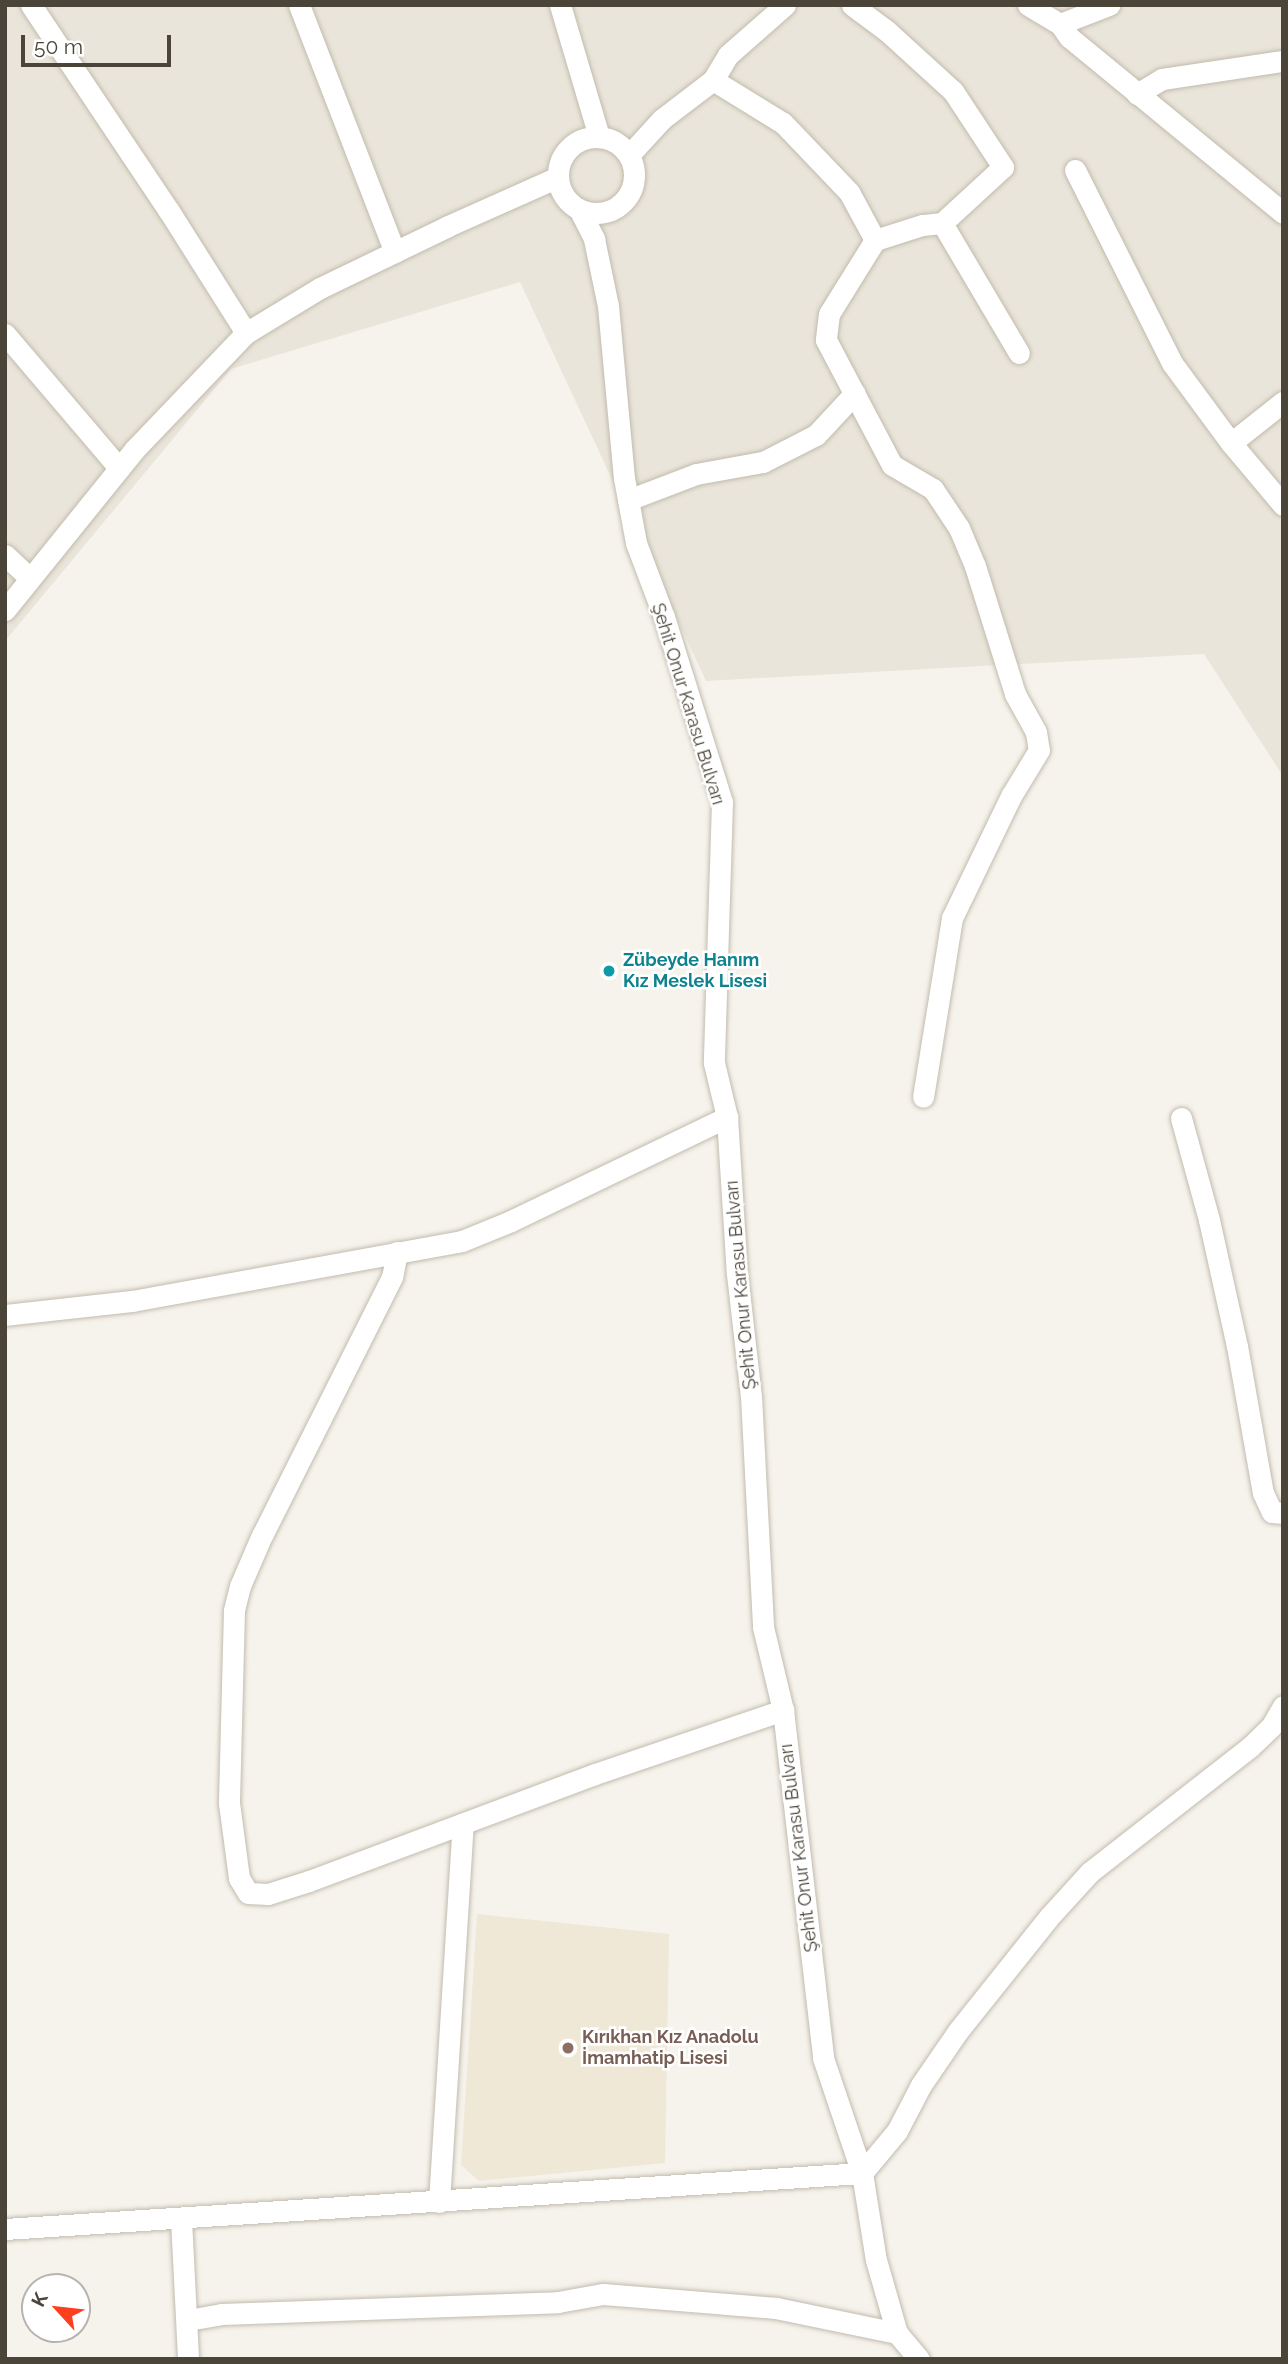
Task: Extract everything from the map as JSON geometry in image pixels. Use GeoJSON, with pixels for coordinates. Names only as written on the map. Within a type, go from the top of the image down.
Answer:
{"type":"FeatureCollection","features":[{"type":"Feature","properties":{"kind":"street"},"geometry":{"type":"LineString","coordinates":[[31,5],[169,211],[246,333]]}},
{"type":"Feature","properties":{"kind":"street"},"geometry":{"type":"LineString","coordinates":[[299,5],[395,252]]}},
{"type":"Feature","properties":{"kind":"street"},"geometry":{"type":"LineString","coordinates":[[559,5],[599,137]]}},
{"type":"Feature","properties":{"kind":"street"},"geometry":{"type":"LineString","coordinates":[[629,155],[662,119],[713,80],[728,55],[785,5]]}},
{"type":"Feature","properties":{"kind":"street"},"geometry":{"type":"LineString","coordinates":[[852,5],[887,31],[953,91],[1003,167],[942,223],[922,225],[875,240],[828,314],[826,340],[892,465],[933,489],[958,528],[975,566],[1015,694],[1036,732],[1039,750],[1011,796],[952,918],[923,1097]]}},
{"type":"Feature","properties":{"kind":"street"},"geometry":{"type":"LineString","coordinates":[[1028,5],[1060,24],[1069,37],[1283,213]]}},
{"type":"Feature","properties":{"kind":"street"},"geometry":{"type":"LineString","coordinates":[[1060,24],[1108,5]]}},
{"type":"Feature","properties":{"kind":"street"},"geometry":{"type":"LineString","coordinates":[[1137,94],[1162,79],[1283,61]]}},
{"type":"Feature","properties":{"kind":"street"},"geometry":{"type":"LineString","coordinates":[[713,80],[783,123],[849,192],[875,240]]}},
{"type":"Feature","properties":{"kind":"street"},"geometry":{"type":"LineString","coordinates":[[5,610],[119,468],[246,333],[320,288],[558,177],[565,152],[575,143],[599,137],[621,145],[629,155],[634,177],[625,200],[605,212],[579,209]]}},
{"type":"Feature","properties":{"kind":"street"},"geometry":{"type":"LineString","coordinates":[[1075,170],[1172,363],[1231,443],[1283,505]]}},
{"type":"Feature","properties":{"kind":"street","name":"Şehit Onur Karasu Bulvarı"},"geometry":{"type":"LineString","coordinates":[[558,177],[569,201],[579,209],[594,239],[608,306],[628,500],[636,543],[664,617],[722,802],[714,1062],[727,1117],[737,1274],[751,1396],[763,1627],[783,1710],[823,2058],[862,2173],[876,2260],[897,2333],[919,2359]]}},
{"type":"Feature","properties":{"kind":"street"},"geometry":{"type":"LineString","coordinates":[[942,223],[1018,353]]}},
{"type":"Feature","properties":{"kind":"street"},"geometry":{"type":"LineString","coordinates":[[5,334],[119,468]]}},
{"type":"Feature","properties":{"kind":"street"},"geometry":{"type":"LineString","coordinates":[[628,500],[696,474],[762,461],[773,456],[817,435],[855,393]]}},
{"type":"Feature","properties":{"kind":"street"},"geometry":{"type":"LineString","coordinates":[[1231,443],[1283,402]]}},
{"type":"Feature","properties":{"kind":"street"},"geometry":{"type":"LineString","coordinates":[[5,555],[30,578]]}},
{"type":"Feature","properties":{"kind":"street"},"geometry":{"type":"LineString","coordinates":[[5,1315],[132,1301],[324,1269],[461,1241],[511,1221],[727,1117]]}},
{"type":"Feature","properties":{"kind":"street"},"geometry":{"type":"LineString","coordinates":[[1181,1118],[1209,1220],[1237,1346],[1264,1493],[1272,1512],[1283,1513]]}},
{"type":"Feature","properties":{"kind":"street"},"geometry":{"type":"LineString","coordinates":[[397,1252],[392,1277],[240,1586],[233,1638],[233,1731],[229,1803],[239,1878],[248,1893],[268,1894],[783,1710]]}},
{"type":"Feature","properties":{"kind":"street"},"geometry":{"type":"LineString","coordinates":[[5,2229],[862,2173],[897,2131],[921,2085],[957,2031],[1049,1917],[1090,1872],[1177,1801],[1250,1747],[1271,1727],[1283,1706]]}},
{"type":"Feature","properties":{"kind":"street"},"geometry":{"type":"LineString","coordinates":[[439,2202],[463,1824]]}},
{"type":"Feature","properties":{"kind":"street"},"geometry":{"type":"LineString","coordinates":[[181,2219],[188,2359]]}},
{"type":"Feature","properties":{"kind":"street"},"geometry":{"type":"LineString","coordinates":[[188,2320],[221,2314],[558,2302],[603,2294],[776,2308],[897,2333]]}},
{"type":"Feature","properties":{"kind":"shaded area"},"geometry":{"type":"Polygon","coordinates":[[[5,5],[1283,5],[1283,776],[1204,654],[706,681],[520,282],[231,369],[5,641],[5,5]]]}},
{"type":"Feature","properties":{"kind":"shaded area","name":"Kırıkhan Kız Anadolu İmamhatip Lisesi"},"geometry":{"type":"Polygon","coordinates":[[[477,1914],[669,1934],[665,2163],[479,2181],[461,2165],[477,1914]]]}},
{"type":"Feature","properties":{"kind":"place","name":"Zübeyde Hanım Kız Meslek Lisesi"},"geometry":{"type":"Point","coordinates":[609,971]}},
{"type":"Feature","properties":{"kind":"place","name":"Kırıkhan Kız Anadolu İmamhatip Lisesi"},"geometry":{"type":"Point","coordinates":[568,2048]}}]}
